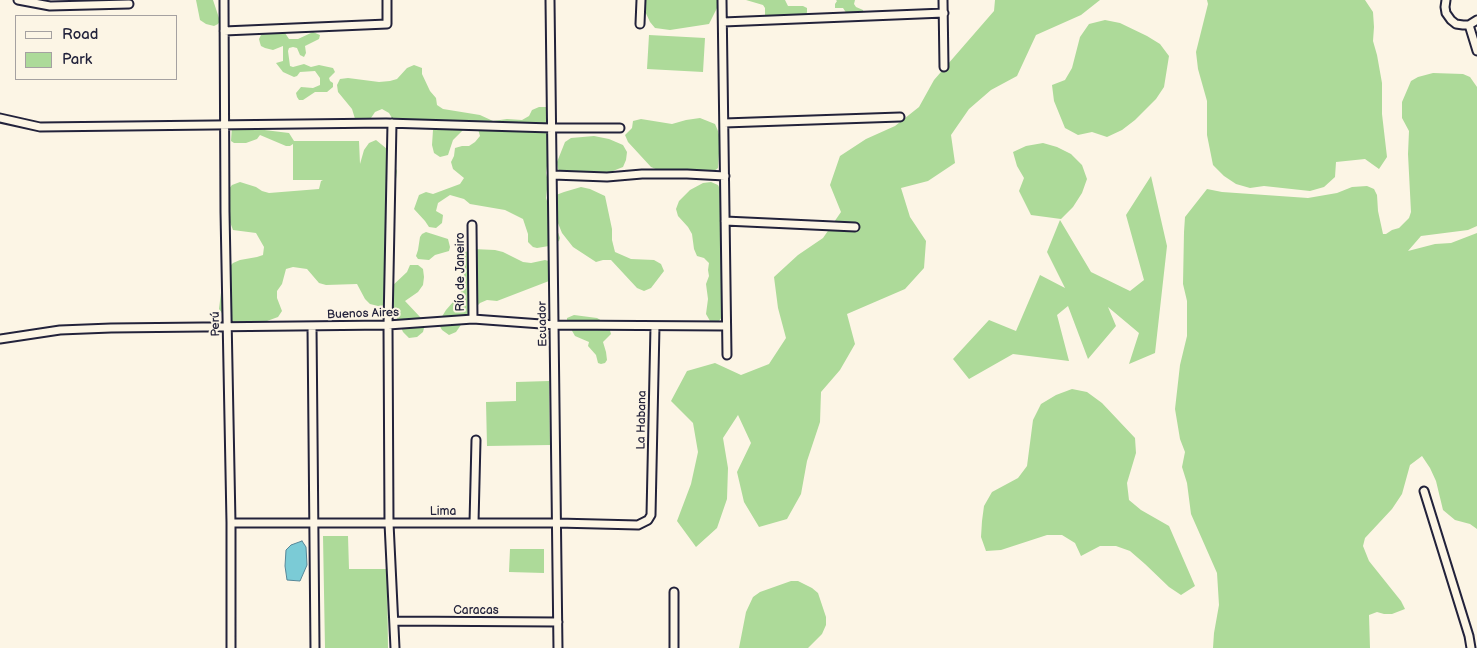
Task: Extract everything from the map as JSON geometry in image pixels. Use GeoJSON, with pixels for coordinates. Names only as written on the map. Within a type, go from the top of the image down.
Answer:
{"type":"FeatureCollection","features":[{"type":"Feature","properties":{"kind":"street"},"geometry":{"type":"LineString","coordinates":[[18,0],[50,6],[129,4]]}},
{"type":"Feature","properties":{"kind":"street","name":"Perú"},"geometry":{"type":"LineString","coordinates":[[224,0],[231,648]]}},
{"type":"Feature","properties":{"kind":"street"},"geometry":{"type":"LineString","coordinates":[[224,31],[387,24],[387,0]]}},
{"type":"Feature","properties":{"kind":"street","name":"Ecuador"},"geometry":{"type":"LineString","coordinates":[[550,0],[558,648]]}},
{"type":"Feature","properties":{"kind":"street"},"geometry":{"type":"LineString","coordinates":[[640,24],[641,0]]}},
{"type":"Feature","properties":{"kind":"street"},"geometry":{"type":"LineString","coordinates":[[722,0],[727,356]]}},
{"type":"Feature","properties":{"kind":"street"},"geometry":{"type":"LineString","coordinates":[[944,0],[944,67]]}},
{"type":"Feature","properties":{"kind":"street"},"geometry":{"type":"LineString","coordinates":[[1446,0],[1446,13],[1456,24],[1469,25],[1477,20]]}},
{"type":"Feature","properties":{"kind":"street"},"geometry":{"type":"LineString","coordinates":[[723,22],[944,13]]}},
{"type":"Feature","properties":{"kind":"street"},"geometry":{"type":"LineString","coordinates":[[1469,25],[1477,51]]}},
{"type":"Feature","properties":{"kind":"street"},"geometry":{"type":"LineString","coordinates":[[724,123],[900,117]]}},
{"type":"Feature","properties":{"kind":"street"},"geometry":{"type":"LineString","coordinates":[[0,118],[40,127],[392,123],[620,128]]}},
{"type":"Feature","properties":{"kind":"street"},"geometry":{"type":"LineString","coordinates":[[392,123],[388,325],[389,522],[395,648]]}},
{"type":"Feature","properties":{"kind":"street"},"geometry":{"type":"LineString","coordinates":[[553,175],[607,177],[642,174],[725,176]]}},
{"type":"Feature","properties":{"kind":"street"},"geometry":{"type":"LineString","coordinates":[[725,221],[856,227]]}},
{"type":"Feature","properties":{"kind":"street","name":"Río de Janeiro"},"geometry":{"type":"LineString","coordinates":[[472,225],[473,319]]}},
{"type":"Feature","properties":{"kind":"street","name":"Buenos Aires"},"geometry":{"type":"LineString","coordinates":[[0,339],[60,330],[388,325],[473,319],[555,325],[726,326]]}},
{"type":"Feature","properties":{"kind":"street"},"geometry":{"type":"LineString","coordinates":[[312,326],[315,648]]}},
{"type":"Feature","properties":{"kind":"street","name":"La Habana"},"geometry":{"type":"LineString","coordinates":[[650,515],[655,326]]}},
{"type":"Feature","properties":{"kind":"street"},"geometry":{"type":"LineString","coordinates":[[474,523],[476,440]]}},
{"type":"Feature","properties":{"kind":"street"},"geometry":{"type":"LineString","coordinates":[[1424,491],[1469,636],[1471,648]]}},
{"type":"Feature","properties":{"kind":"street","name":"Lima"},"geometry":{"type":"LineString","coordinates":[[231,523],[389,522],[638,525],[648,520],[650,515]]}},
{"type":"Feature","properties":{"kind":"street"},"geometry":{"type":"LineString","coordinates":[[674,592],[674,648]]}},
{"type":"Feature","properties":{"kind":"street","name":"Caracas"},"geometry":{"type":"LineString","coordinates":[[394,621],[558,622]]}},
{"type":"Feature","properties":{"kind":"green space"},"geometry":{"type":"Polygon","coordinates":[[[196,0],[213,0],[220,21],[218,24],[214,26],[200,20],[196,0]]]}},
{"type":"Feature","properties":{"kind":"green space"},"geometry":{"type":"Polygon","coordinates":[[[642,0],[720,0],[722,3],[717,8],[709,24],[670,30],[655,28],[643,7],[642,0]]]}},
{"type":"Feature","properties":{"kind":"green space"},"geometry":{"type":"Polygon","coordinates":[[[746,0],[785,0],[788,6],[803,6],[807,8],[807,12],[806,16],[777,18],[765,15],[763,5],[746,0]]]}},
{"type":"Feature","properties":{"kind":"green space"},"geometry":{"type":"Polygon","coordinates":[[[836,0],[855,0],[854,4],[856,7],[863,10],[864,13],[847,14],[843,8],[835,8],[836,0]]]}},
{"type":"Feature","properties":{"kind":"green space"},"geometry":{"type":"Polygon","coordinates":[[[995,0],[1100,0],[1081,15],[1036,35],[1017,76],[991,90],[969,109],[951,135],[955,163],[928,181],[901,188],[910,217],[926,241],[924,268],[905,289],[847,314],[855,344],[840,370],[821,392],[820,422],[807,461],[801,494],[787,519],[759,527],[744,502],[737,472],[751,443],[738,415],[723,438],[728,468],[727,499],[717,528],[696,547],[677,521],[691,484],[698,452],[693,423],[671,401],[687,371],[715,363],[741,375],[769,364],[786,338],[778,308],[774,277],[798,255],[823,238],[841,212],[830,185],[840,156],[866,139],[895,126],[919,107],[934,80],[994,11],[995,0]]]}},
{"type":"Feature","properties":{"kind":"green space"},"geometry":{"type":"Polygon","coordinates":[[[1207,0],[1365,0],[1373,12],[1373,41],[1382,83],[1382,114],[1387,157],[1379,169],[1365,159],[1336,162],[1335,177],[1324,187],[1310,191],[1264,186],[1250,188],[1236,184],[1224,176],[1213,165],[1207,135],[1207,101],[1198,69],[1196,52],[1208,4],[1207,0]]]}},
{"type":"Feature","properties":{"kind":"green space"},"geometry":{"type":"Polygon","coordinates":[[[1105,20],[1120,23],[1160,44],[1169,56],[1164,87],[1156,99],[1122,130],[1107,137],[1092,132],[1078,135],[1065,128],[1054,101],[1052,85],[1065,80],[1072,68],[1080,37],[1089,24],[1105,20]]]}},
{"type":"Feature","properties":{"kind":"green space"},"geometry":{"type":"Polygon","coordinates":[[[271,30],[283,30],[289,39],[298,39],[313,32],[320,35],[319,39],[305,46],[306,53],[304,57],[300,55],[297,48],[289,48],[290,66],[304,64],[311,67],[319,65],[333,68],[335,72],[329,78],[333,83],[333,87],[327,92],[315,92],[303,100],[299,100],[296,93],[301,87],[313,88],[320,85],[320,78],[315,71],[300,72],[294,77],[283,72],[276,63],[283,61],[283,46],[273,50],[261,46],[260,43],[261,35],[271,30]]]}},
{"type":"Feature","properties":{"kind":"green space"},"geometry":{"type":"Polygon","coordinates":[[[649,35],[705,38],[703,72],[647,69],[649,35]]]}},
{"type":"Feature","properties":{"kind":"green space"},"geometry":{"type":"Polygon","coordinates":[[[414,65],[422,68],[422,74],[430,91],[436,98],[437,105],[443,109],[480,115],[493,121],[507,119],[522,120],[529,116],[532,110],[539,107],[547,107],[551,114],[551,138],[546,173],[548,181],[546,198],[560,238],[559,241],[549,246],[533,247],[528,242],[528,234],[523,219],[505,210],[470,204],[464,199],[450,195],[438,203],[436,211],[443,215],[442,223],[436,228],[429,227],[414,209],[419,195],[426,192],[433,194],[460,184],[464,178],[453,169],[451,162],[455,148],[469,146],[475,142],[480,136],[478,129],[471,127],[464,129],[453,140],[448,155],[440,157],[434,153],[432,145],[433,130],[440,127],[416,123],[402,128],[396,125],[389,113],[382,109],[375,112],[371,118],[356,122],[352,109],[338,92],[337,85],[340,79],[348,78],[379,82],[390,81],[397,79],[407,68],[414,65]]]}},
{"type":"Feature","properties":{"kind":"green space"},"geometry":{"type":"Polygon","coordinates":[[[1433,73],[1463,74],[1470,77],[1477,87],[1477,226],[1468,230],[1421,236],[1408,251],[1435,244],[1451,243],[1477,233],[1477,529],[1470,524],[1455,520],[1443,510],[1436,481],[1422,456],[1410,465],[1402,494],[1392,509],[1365,538],[1363,546],[1369,561],[1401,601],[1405,609],[1392,614],[1377,612],[1369,615],[1370,648],[1213,648],[1219,605],[1217,573],[1191,514],[1187,483],[1182,467],[1185,452],[1180,439],[1175,409],[1180,365],[1187,336],[1187,301],[1183,284],[1185,217],[1207,189],[1222,192],[1308,198],[1337,193],[1352,187],[1367,186],[1374,189],[1377,195],[1383,234],[1399,228],[1409,218],[1411,212],[1408,154],[1409,131],[1402,118],[1402,102],[1411,81],[1433,73]]]}},
{"type":"Feature","properties":{"kind":"green space"},"geometry":{"type":"Polygon","coordinates":[[[700,118],[715,124],[720,139],[718,168],[712,173],[691,170],[658,170],[651,167],[628,142],[625,135],[632,128],[633,121],[641,119],[672,124],[700,118]]]}},
{"type":"Feature","properties":{"kind":"green space"},"geometry":{"type":"Polygon","coordinates":[[[232,126],[289,133],[294,141],[359,141],[360,164],[364,150],[369,143],[376,140],[387,149],[397,171],[396,179],[389,194],[395,207],[389,230],[394,244],[390,267],[393,274],[391,287],[407,272],[410,265],[418,265],[423,269],[423,285],[418,292],[405,301],[425,324],[423,332],[417,337],[409,338],[403,332],[393,309],[386,305],[370,304],[357,284],[326,285],[319,283],[307,269],[293,267],[286,269],[282,284],[277,291],[277,298],[282,311],[278,317],[245,329],[224,316],[219,309],[223,276],[227,269],[233,263],[240,260],[263,255],[264,247],[256,233],[233,230],[230,222],[227,191],[232,185],[240,182],[269,193],[319,189],[323,180],[293,180],[293,144],[286,146],[260,135],[257,139],[246,143],[234,143],[231,141],[232,126]]]}},
{"type":"Feature","properties":{"kind":"green space"},"geometry":{"type":"Polygon","coordinates":[[[594,136],[609,139],[623,145],[627,152],[623,167],[600,176],[563,175],[558,169],[557,162],[565,142],[571,138],[594,136]]]}},
{"type":"Feature","properties":{"kind":"green space"},"geometry":{"type":"Polygon","coordinates":[[[1043,143],[1071,154],[1082,165],[1087,179],[1082,193],[1073,207],[1061,219],[1031,215],[1019,191],[1024,178],[1017,166],[1013,152],[1026,146],[1043,143]]]}},
{"type":"Feature","properties":{"kind":"green space"},"geometry":{"type":"Polygon","coordinates":[[[1151,176],[1167,246],[1155,353],[1129,364],[1139,333],[1108,307],[1116,326],[1088,359],[1068,306],[1057,315],[1069,361],[1013,354],[969,379],[953,359],[989,320],[1016,331],[1040,275],[1065,288],[1047,252],[1060,220],[1091,272],[1130,291],[1144,280],[1126,215],[1151,176]]]}},
{"type":"Feature","properties":{"kind":"green space"},"geometry":{"type":"Polygon","coordinates":[[[711,182],[718,185],[721,191],[720,206],[727,229],[726,292],[723,316],[718,322],[710,321],[706,314],[708,299],[706,284],[709,276],[709,263],[704,258],[697,256],[692,234],[678,216],[676,209],[679,201],[690,190],[703,183],[711,182]]]}},
{"type":"Feature","properties":{"kind":"green space"},"geometry":{"type":"Polygon","coordinates":[[[581,187],[605,196],[615,252],[631,259],[654,260],[661,264],[664,271],[651,288],[644,291],[637,288],[611,260],[596,262],[573,247],[562,233],[551,206],[553,198],[556,195],[581,187]]]}},
{"type":"Feature","properties":{"kind":"green space"},"geometry":{"type":"Polygon","coordinates":[[[426,232],[448,239],[449,251],[435,255],[429,260],[418,259],[416,256],[420,237],[426,232]]]}},
{"type":"Feature","properties":{"kind":"green space"},"geometry":{"type":"Polygon","coordinates":[[[473,249],[503,252],[523,262],[531,263],[545,260],[552,262],[555,277],[497,301],[487,300],[480,303],[456,332],[449,335],[442,330],[438,323],[460,294],[465,279],[460,257],[465,252],[473,249]]]}},
{"type":"Feature","properties":{"kind":"green space"},"geometry":{"type":"Polygon","coordinates":[[[574,315],[597,318],[609,327],[611,334],[603,342],[607,360],[605,363],[598,363],[596,355],[588,346],[589,342],[575,336],[567,322],[567,318],[574,315]]]}},
{"type":"Feature","properties":{"kind":"green space"},"geometry":{"type":"Polygon","coordinates":[[[549,381],[550,445],[487,446],[486,402],[516,401],[516,382],[549,381]]]}},
{"type":"Feature","properties":{"kind":"green space"},"geometry":{"type":"Polygon","coordinates":[[[1072,389],[1087,392],[1102,403],[1135,438],[1136,453],[1127,483],[1129,500],[1141,510],[1169,526],[1195,586],[1181,595],[1169,587],[1130,551],[1116,546],[1100,546],[1081,556],[1075,543],[1062,535],[1047,535],[1001,550],[986,551],[981,537],[984,506],[992,492],[1018,478],[1027,466],[1033,420],[1041,404],[1056,395],[1072,389]]]}},
{"type":"Feature","properties":{"kind":"green space"},"geometry":{"type":"Polygon","coordinates":[[[323,536],[348,536],[349,569],[387,569],[388,648],[325,648],[323,536]]]}},
{"type":"Feature","properties":{"kind":"green space"},"geometry":{"type":"Polygon","coordinates":[[[510,549],[544,549],[544,573],[509,572],[510,549]]]}},
{"type":"Feature","properties":{"kind":"green space"},"geometry":{"type":"Polygon","coordinates":[[[791,581],[798,581],[818,593],[826,617],[826,625],[822,634],[808,648],[739,648],[746,612],[753,597],[760,592],[791,581]]]}},
{"type":"Feature","properties":{"kind":"water"},"geometry":{"type":"Polygon","coordinates":[[[302,541],[306,547],[307,565],[300,581],[287,580],[285,566],[286,550],[291,545],[302,541]]]}}]}
